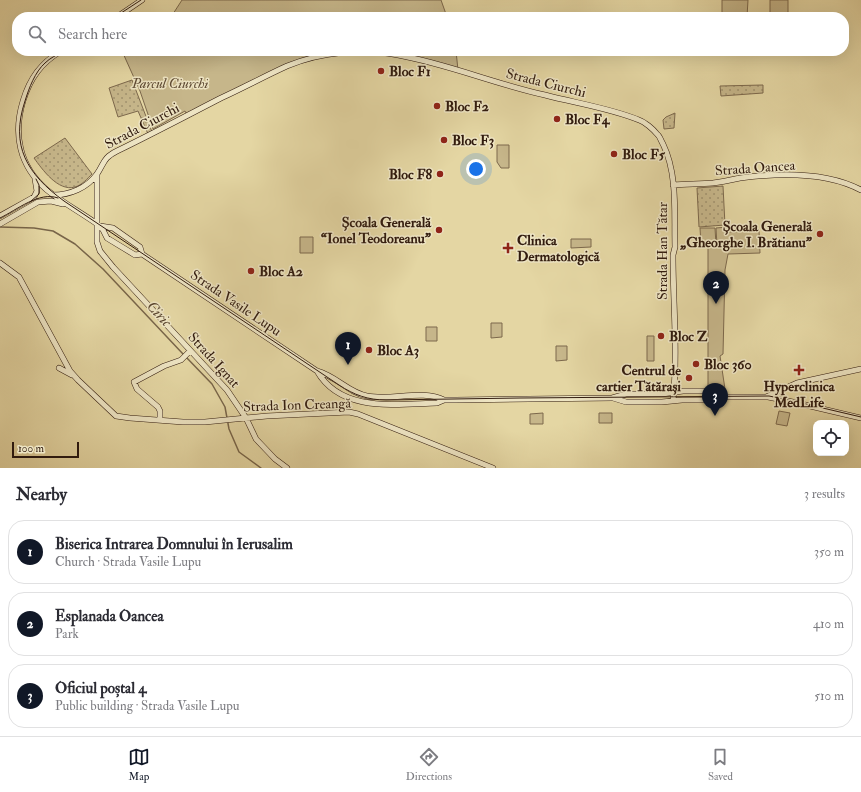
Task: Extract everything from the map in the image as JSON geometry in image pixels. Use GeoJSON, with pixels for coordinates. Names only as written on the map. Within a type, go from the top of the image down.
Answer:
{"type":"FeatureCollection","features":[{"type":"Feature","properties":{"kind":"street"},"geometry":{"type":"LineString","coordinates":[[124,12],[142,0]]}},
{"type":"Feature","properties":{"kind":"street","name":"Strada Vasile Lupu"},"geometry":{"type":"LineString","coordinates":[[54,56],[44,63],[29,86],[21,108],[18,128],[19,143],[25,160],[40,183],[53,195],[98,225],[104,228],[113,228],[126,236],[140,247],[142,254],[317,371],[328,375],[357,393],[368,397],[380,398],[398,396],[437,396],[444,400]]}},
{"type":"Feature","properties":{"kind":"street","name":"Strada Ciurchi"},"geometry":{"type":"LineString","coordinates":[[53,195],[69,194],[87,184],[97,174],[104,161],[112,154],[292,64],[322,56]]}},
{"type":"Feature","properties":{"kind":"street","name":"Strada Ciurchi"},"geometry":{"type":"LineString","coordinates":[[402,56],[467,72],[513,88],[602,109],[641,120]]}},
{"type":"Feature","properties":{"kind":"street","name":"Strada Han Tătar"},"geometry":{"type":"LineString","coordinates":[[641,120],[658,134],[669,159],[673,185],[675,247],[673,255],[675,345],[673,401]]}},
{"type":"Feature","properties":{"kind":"street"},"geometry":{"type":"LineString","coordinates":[[0,216],[34,197],[37,187],[34,174]]}},
{"type":"Feature","properties":{"kind":"street"},"geometry":{"type":"LineString","coordinates":[[97,174],[98,225]]}},
{"type":"Feature","properties":{"kind":"street","name":"Strada Oancea"},"geometry":{"type":"LineString","coordinates":[[673,185],[714,183],[772,175],[834,179],[861,190]]}},
{"type":"Feature","properties":{"kind":"street"},"geometry":{"type":"LineString","coordinates":[[0,224],[38,202],[51,201],[67,204],[69,194]]}},
{"type":"Feature","properties":{"kind":"street","name":"Strada Vasile Lupu"},"geometry":{"type":"LineString","coordinates":[[98,225],[103,230],[107,238],[135,255],[142,254]]}},
{"type":"Feature","properties":{"kind":"street","name":"Strada Ignat"},"geometry":{"type":"LineString","coordinates":[[98,225],[96,242],[106,259],[189,353],[227,390],[246,418],[256,439],[287,468]]}},
{"type":"Feature","properties":{"kind":"street"},"geometry":{"type":"LineString","coordinates":[[0,263],[19,277],[60,355],[74,376]]}},
{"type":"Feature","properties":{"kind":"street"},"geometry":{"type":"LineString","coordinates":[[160,420],[160,412],[158,407],[137,389],[134,382],[164,366],[181,360],[189,353]]}},
{"type":"Feature","properties":{"kind":"street"},"geometry":{"type":"LineString","coordinates":[[59,368],[74,376]]}},
{"type":"Feature","properties":{"kind":"street","name":"Strada Vasile Lupu"},"geometry":{"type":"LineString","coordinates":[[612,398],[626,402],[707,400],[720,397],[766,397],[797,383],[861,369]]}},
{"type":"Feature","properties":{"kind":"street","name":"Strada Vasile Lupu"},"geometry":{"type":"LineString","coordinates":[[317,371],[325,383],[345,396],[365,402],[386,404],[437,403],[444,400],[612,398],[626,394],[674,393],[683,391],[707,391],[720,397]]}},
{"type":"Feature","properties":{"kind":"street","name":"Strada Ion Creangă"},"geometry":{"type":"LineString","coordinates":[[74,376],[116,416],[183,422],[339,412],[358,414],[493,468]]}},
{"type":"Feature","properties":{"kind":"street"},"geometry":{"type":"LineString","coordinates":[[766,397],[861,418]]}},
{"type":"Feature","properties":{"kind":"green space"},"geometry":{"type":"Polygon","coordinates":[[[182,0],[441,0],[445,12],[174,12],[182,0]]]}},
{"type":"Feature","properties":{"kind":"green space"},"geometry":{"type":"Polygon","coordinates":[[[722,0],[748,0],[747,12],[722,12],[722,0]]]}},
{"type":"Feature","properties":{"kind":"green space"},"geometry":{"type":"Polygon","coordinates":[[[770,0],[788,0],[788,12],[770,12],[770,0]]]}},
{"type":"Feature","properties":{"kind":"green space","name":"Parcul Ciurchi"},"geometry":{"type":"Polygon","coordinates":[[[124,56],[329,56],[292,64],[187,115],[185,111],[153,129],[140,91],[124,56]]]}},
{"type":"Feature","properties":{"kind":"green space","name":"Parcul Ciurchi"},"geometry":{"type":"Polygon","coordinates":[[[401,56],[457,56],[458,70],[401,56]]]}},
{"type":"Feature","properties":{"kind":"green space"},"geometry":{"type":"Polygon","coordinates":[[[132,80],[152,132],[148,134],[138,111],[118,117],[109,88],[132,80]]]}},
{"type":"Feature","properties":{"kind":"green space"},"geometry":{"type":"Polygon","coordinates":[[[763,85],[763,93],[721,96],[720,86],[763,85]]]}},
{"type":"Feature","properties":{"kind":"green space"},"geometry":{"type":"Polygon","coordinates":[[[675,113],[674,128],[664,129],[663,120],[675,113]]]}},
{"type":"Feature","properties":{"kind":"green space"},"geometry":{"type":"Polygon","coordinates":[[[65,138],[92,174],[78,186],[69,188],[57,183],[51,178],[34,158],[65,138]]]}},
{"type":"Feature","properties":{"kind":"green space"},"geometry":{"type":"Polygon","coordinates":[[[497,145],[509,145],[509,168],[501,168],[497,162],[497,145]]]}},
{"type":"Feature","properties":{"kind":"green space"},"geometry":{"type":"Polygon","coordinates":[[[723,186],[725,225],[699,227],[697,188],[723,186]]]}},
{"type":"Feature","properties":{"kind":"green space"},"geometry":{"type":"Polygon","coordinates":[[[727,227],[727,232],[759,231],[760,253],[728,254],[725,270],[723,354],[720,356],[725,389],[708,390],[708,246],[717,246],[716,228],[727,227]]]}},
{"type":"Feature","properties":{"kind":"green space"},"geometry":{"type":"Polygon","coordinates":[[[700,228],[715,228],[716,245],[701,245],[700,228]]]}},
{"type":"Feature","properties":{"kind":"green space"},"geometry":{"type":"Polygon","coordinates":[[[300,237],[313,237],[313,253],[300,253],[300,237]]]}},
{"type":"Feature","properties":{"kind":"green space"},"geometry":{"type":"Polygon","coordinates":[[[571,239],[591,239],[591,247],[571,248],[571,239]]]}},
{"type":"Feature","properties":{"kind":"green space"},"geometry":{"type":"Polygon","coordinates":[[[491,323],[502,323],[502,337],[491,338],[491,323]]]}},
{"type":"Feature","properties":{"kind":"green space"},"geometry":{"type":"Polygon","coordinates":[[[426,327],[437,327],[437,341],[426,341],[426,327]]]}},
{"type":"Feature","properties":{"kind":"green space"},"geometry":{"type":"Polygon","coordinates":[[[647,336],[654,336],[654,361],[647,361],[647,336]]]}},
{"type":"Feature","properties":{"kind":"green space"},"geometry":{"type":"Polygon","coordinates":[[[556,346],[567,346],[567,360],[556,361],[556,346]]]}},
{"type":"Feature","properties":{"kind":"green space"},"geometry":{"type":"Polygon","coordinates":[[[779,411],[790,413],[787,426],[776,424],[779,411]]]}},
{"type":"Feature","properties":{"kind":"green space"},"geometry":{"type":"Polygon","coordinates":[[[543,413],[543,424],[530,424],[530,414],[543,413]]]}},
{"type":"Feature","properties":{"kind":"green space"},"geometry":{"type":"Polygon","coordinates":[[[599,413],[612,413],[612,423],[599,423],[599,413]]]}},
{"type":"Feature","properties":{"kind":"waterway","name":"Ciric"},"geometry":{"type":"LineString","coordinates":[[0,227],[34,228],[53,231],[75,244],[103,269],[183,354]]}},
{"type":"Feature","properties":{"kind":"waterway","name":"Ciric"},"geometry":{"type":"LineString","coordinates":[[186,357],[212,384],[225,407],[229,429],[239,452],[261,468]]}},
{"type":"Feature","properties":{"kind":"tram line"},"geometry":{"type":"LineString","coordinates":[[123,12],[141,0]]}},
{"type":"Feature","properties":{"kind":"tram line"},"geometry":{"type":"LineString","coordinates":[[54,56],[41,67],[33,80],[28,91],[21,117],[21,145],[25,158],[31,169],[40,180],[64,201],[350,392],[367,398],[386,400],[769,396],[861,417]]}},
{"type":"Feature","properties":{"kind":"tram line"},"geometry":{"type":"LineString","coordinates":[[30,202],[39,194],[39,185],[36,179]]}},
{"type":"Feature","properties":{"kind":"tram line"},"geometry":{"type":"LineString","coordinates":[[0,218],[36,199],[43,197],[58,198]]}},
{"type":"Feature","properties":{"kind":"place","name":"Bloc F1"},"geometry":{"type":"Point","coordinates":[381,71]}},
{"type":"Feature","properties":{"kind":"place","name":"Bloc F2"},"geometry":{"type":"Point","coordinates":[437,106]}},
{"type":"Feature","properties":{"kind":"place","name":"Bloc F4"},"geometry":{"type":"Point","coordinates":[557,119]}},
{"type":"Feature","properties":{"kind":"place","name":"Bloc F3"},"geometry":{"type":"Point","coordinates":[444,140]}},
{"type":"Feature","properties":{"kind":"place","name":"Bloc F5"},"geometry":{"type":"Point","coordinates":[614,154]}},
{"type":"Feature","properties":{"kind":"place","name":"Bloc F8"},"geometry":{"type":"Point","coordinates":[440,174]}},
{"type":"Feature","properties":{"kind":"place","name":"Școala Generală “Ionel Teodoreanu”"},"geometry":{"type":"Point","coordinates":[439,230]}},
{"type":"Feature","properties":{"kind":"place","name":"Școala Generală „Gheorghe I. Brătianu”"},"geometry":{"type":"Point","coordinates":[820,234]}},
{"type":"Feature","properties":{"kind":"place","name":"Clinica Dermatologică"},"geometry":{"type":"Point","coordinates":[508,248]}},
{"type":"Feature","properties":{"kind":"place","name":"Bloc A2"},"geometry":{"type":"Point","coordinates":[251,271]}},
{"type":"Feature","properties":{"kind":"place","name":"Esplanada Oancea"},"geometry":{"type":"Point","coordinates":[716,304]}},
{"type":"Feature","properties":{"kind":"place","name":"Bloc Z"},"geometry":{"type":"Point","coordinates":[661,336]}},
{"type":"Feature","properties":{"kind":"place","name":"Bloc A3"},"geometry":{"type":"Point","coordinates":[369,350]}},
{"type":"Feature","properties":{"kind":"place","name":"Bloc 360"},"geometry":{"type":"Point","coordinates":[696,364]}},
{"type":"Feature","properties":{"kind":"place","name":"Biserica Intrarea Domnului în Ierusalim"},"geometry":{"type":"Point","coordinates":[348,365]}},
{"type":"Feature","properties":{"kind":"place","name":"Hyperclinica MedLife"},"geometry":{"type":"Point","coordinates":[799,370]}},
{"type":"Feature","properties":{"kind":"place","name":"Centrul de cartier Tătărași"},"geometry":{"type":"Point","coordinates":[689,378]}},
{"type":"Feature","properties":{"kind":"place","name":"Oficiul poștal 4"},"geometry":{"type":"Point","coordinates":[715,416]}}]}
